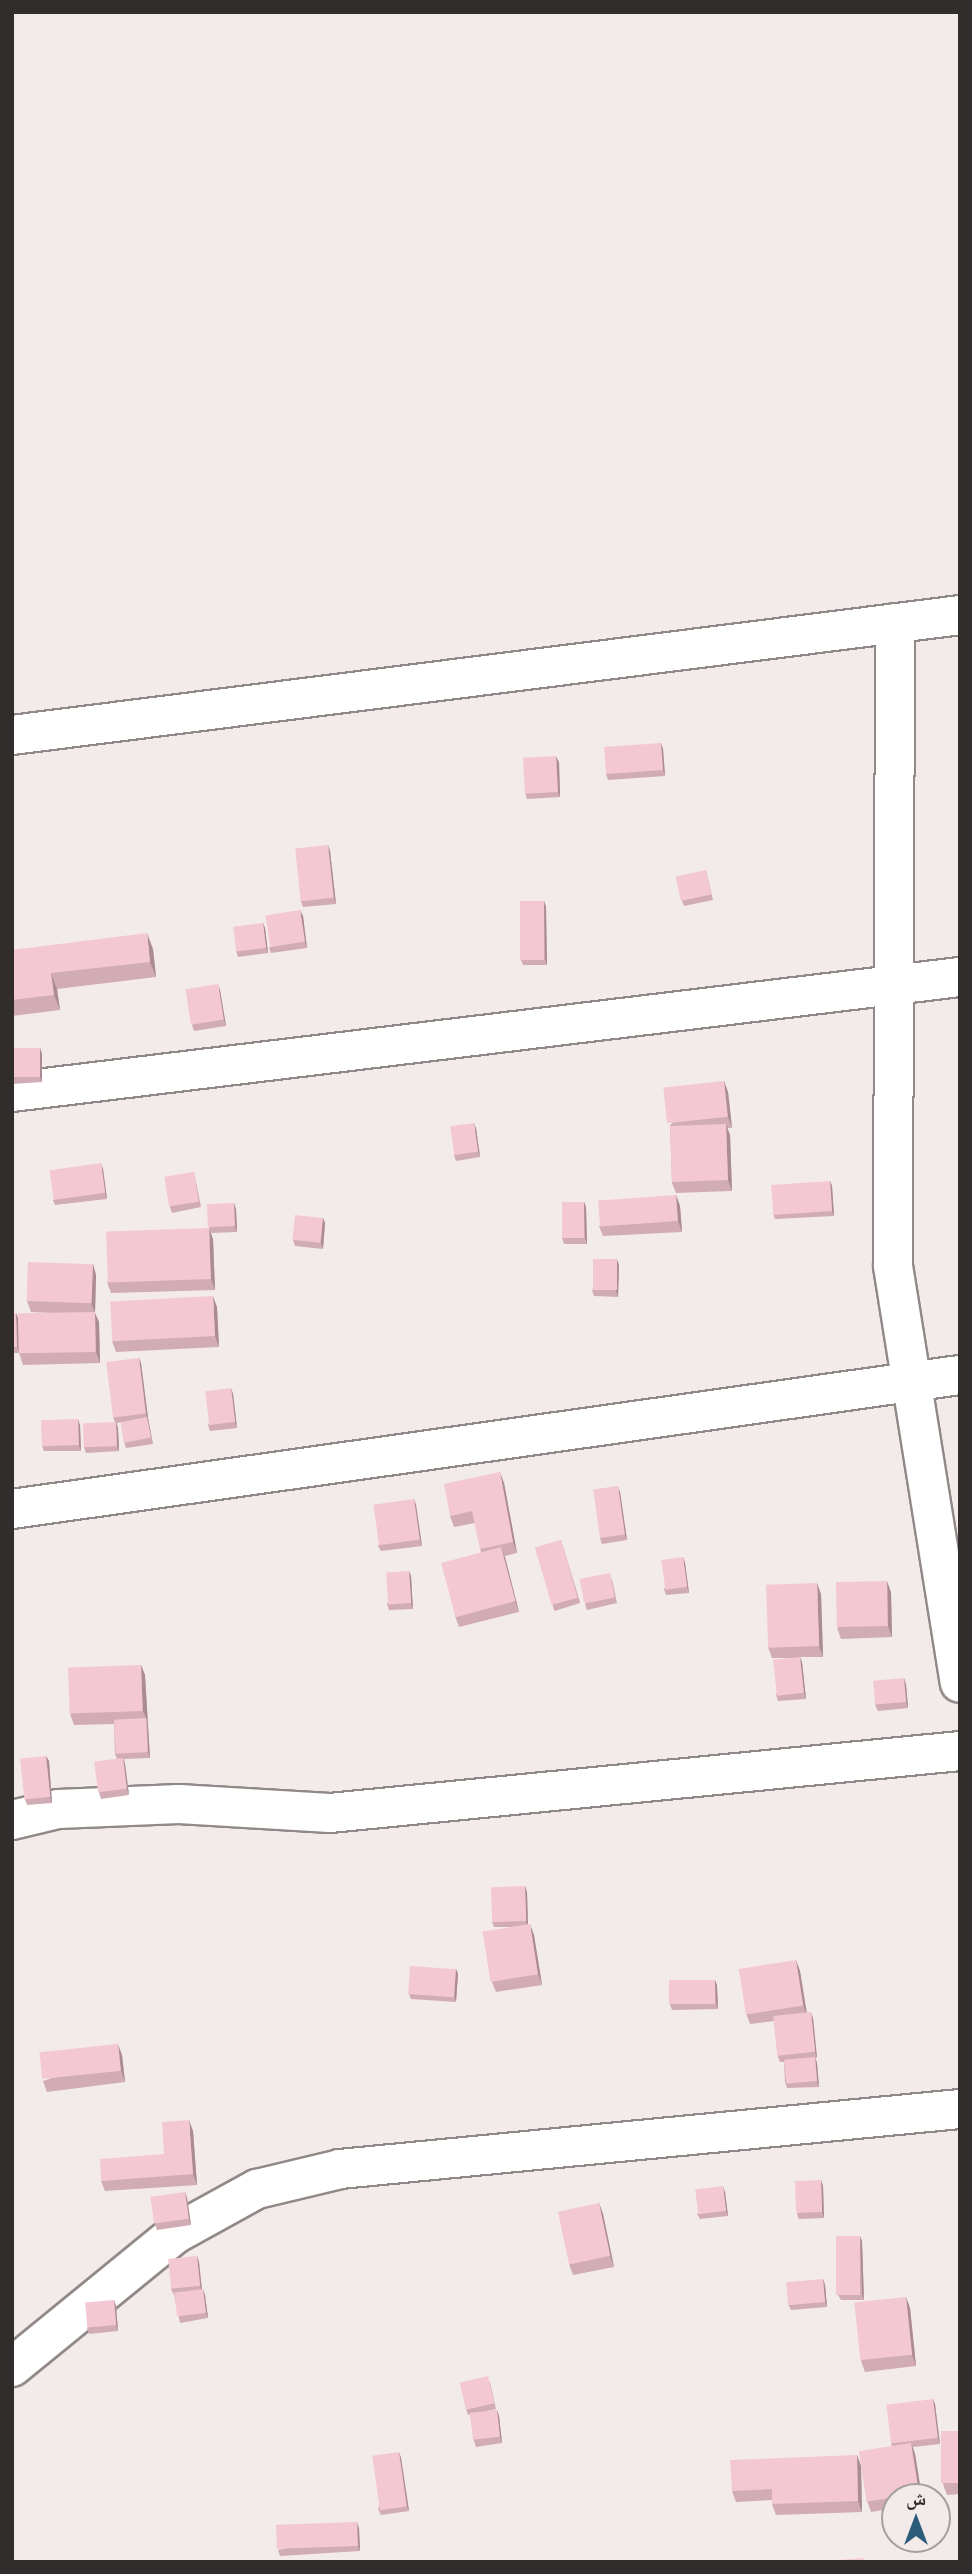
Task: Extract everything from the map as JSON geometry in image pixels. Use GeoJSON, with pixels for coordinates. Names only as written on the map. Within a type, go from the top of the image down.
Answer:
{"type":"FeatureCollection","features":[{"type":"Feature","properties":{"kind":"street"},"geometry":{"type":"LineString","coordinates":[[12,735],[960,615]]}},
{"type":"Feature","properties":{"kind":"street"},"geometry":{"type":"LineString","coordinates":[[895,623],[892,1266],[960,1683]]}},
{"type":"Feature","properties":{"kind":"street"},"geometry":{"type":"LineString","coordinates":[[12,1091],[960,977]]}},
{"type":"Feature","properties":{"kind":"street"},"geometry":{"type":"LineString","coordinates":[[12,1509],[960,1375]]}},
{"type":"Feature","properties":{"kind":"street"},"geometry":{"type":"LineString","coordinates":[[12,1820],[58,1809],[179,1804],[330,1813],[960,1751]]}},
{"type":"Feature","properties":{"kind":"street"},"geometry":{"type":"LineString","coordinates":[[12,2367],[175,2234],[257,2189],[340,2169],[960,2109]]}},
{"type":"Feature","properties":{"kind":"building"},"geometry":{"type":"Polygon","coordinates":[[[661,743],[663,770],[606,774],[604,747],[661,743]]]}},
{"type":"Feature","properties":{"kind":"building"},"geometry":{"type":"Polygon","coordinates":[[[556,756],[558,792],[525,794],[523,758],[556,756]]]}},
{"type":"Feature","properties":{"kind":"building"},"geometry":{"type":"Polygon","coordinates":[[[328,845],[334,898],[301,901],[295,848],[328,845]]]}},
{"type":"Feature","properties":{"kind":"building"},"geometry":{"type":"Polygon","coordinates":[[[706,870],[711,894],[681,901],[676,876],[706,870]]]}},
{"type":"Feature","properties":{"kind":"building"},"geometry":{"type":"Polygon","coordinates":[[[520,901],[544,901],[544,960],[520,960],[520,901]]]}},
{"type":"Feature","properties":{"kind":"building"},"geometry":{"type":"Polygon","coordinates":[[[300,910],[305,942],[270,947],[265,915],[300,910]]]}},
{"type":"Feature","properties":{"kind":"building"},"geometry":{"type":"Polygon","coordinates":[[[263,923],[266,948],[236,951],[233,927],[263,923]]]}},
{"type":"Feature","properties":{"kind":"building"},"geometry":{"type":"Polygon","coordinates":[[[147,933],[150,962],[51,973],[54,995],[12,1000],[12,950],[147,933]]]}},
{"type":"Feature","properties":{"kind":"building"},"geometry":{"type":"Polygon","coordinates":[[[218,984],[224,1020],[191,1025],[185,989],[218,984]]]}},
{"type":"Feature","properties":{"kind":"building"},"geometry":{"type":"Polygon","coordinates":[[[12,1048],[40,1048],[40,1077],[12,1077],[12,1048]]]}},
{"type":"Feature","properties":{"kind":"building"},"geometry":{"type":"Polygon","coordinates":[[[724,1081],[728,1117],[667,1123],[663,1087],[724,1081]]]}},
{"type":"Feature","properties":{"kind":"building"},"geometry":{"type":"Polygon","coordinates":[[[474,1123],[478,1152],[454,1155],[450,1126],[474,1123]]]}},
{"type":"Feature","properties":{"kind":"building"},"geometry":{"type":"Polygon","coordinates":[[[726,1124],[728,1180],[672,1182],[670,1126],[726,1124]]]}},
{"type":"Feature","properties":{"kind":"building"},"geometry":{"type":"Polygon","coordinates":[[[101,1163],[105,1193],[54,1200],[50,1170],[101,1163]]]}},
{"type":"Feature","properties":{"kind":"building"},"geometry":{"type":"Polygon","coordinates":[[[194,1172],[199,1202],[169,1206],[164,1177],[194,1172]]]}},
{"type":"Feature","properties":{"kind":"building"},"geometry":{"type":"Polygon","coordinates":[[[830,1181],[832,1211],[773,1215],[771,1185],[830,1181]]]}},
{"type":"Feature","properties":{"kind":"building"},"geometry":{"type":"Polygon","coordinates":[[[676,1195],[678,1221],[600,1226],[598,1200],[676,1195]]]}},
{"type":"Feature","properties":{"kind":"building"},"geometry":{"type":"Polygon","coordinates":[[[562,1202],[584,1202],[584,1238],[562,1238],[562,1202]]]}},
{"type":"Feature","properties":{"kind":"building"},"geometry":{"type":"Polygon","coordinates":[[[234,1203],[235,1226],[208,1227],[207,1204],[234,1203]]]}},
{"type":"Feature","properties":{"kind":"building"},"geometry":{"type":"Polygon","coordinates":[[[295,1215],[323,1218],[320,1243],[292,1240],[295,1215]]]}},
{"type":"Feature","properties":{"kind":"building"},"geometry":{"type":"Polygon","coordinates":[[[209,1228],[211,1279],[108,1283],[106,1232],[209,1228]]]}},
{"type":"Feature","properties":{"kind":"building"},"geometry":{"type":"Polygon","coordinates":[[[593,1259],[617,1259],[617,1290],[593,1290],[593,1259]]]}},
{"type":"Feature","properties":{"kind":"building"},"geometry":{"type":"Polygon","coordinates":[[[28,1262],[93,1264],[92,1303],[27,1301],[28,1262]]]}},
{"type":"Feature","properties":{"kind":"building"},"geometry":{"type":"Polygon","coordinates":[[[213,1296],[215,1336],[112,1341],[110,1301],[213,1296]]]}},
{"type":"Feature","properties":{"kind":"building"},"geometry":{"type":"Polygon","coordinates":[[[95,1312],[96,1352],[19,1353],[18,1313],[95,1312]]]}},
{"type":"Feature","properties":{"kind":"building"},"geometry":{"type":"Polygon","coordinates":[[[12,1313],[16,1313],[17,1347],[12,1347],[12,1313]]]}},
{"type":"Feature","properties":{"kind":"building"},"geometry":{"type":"Polygon","coordinates":[[[139,1358],[146,1414],[113,1418],[106,1362],[139,1358]]]}},
{"type":"Feature","properties":{"kind":"building"},"geometry":{"type":"Polygon","coordinates":[[[231,1388],[235,1422],[209,1425],[205,1391],[231,1388]]]}},
{"type":"Feature","properties":{"kind":"building"},"geometry":{"type":"Polygon","coordinates":[[[147,1417],[151,1438],[125,1443],[120,1422],[147,1417]]]}},
{"type":"Feature","properties":{"kind":"building"},"geometry":{"type":"Polygon","coordinates":[[[78,1419],[79,1445],[42,1446],[41,1420],[78,1419]]]}},
{"type":"Feature","properties":{"kind":"building"},"geometry":{"type":"Polygon","coordinates":[[[116,1422],[117,1446],[84,1447],[83,1423],[116,1422]]]}},
{"type":"Feature","properties":{"kind":"building"},"geometry":{"type":"Polygon","coordinates":[[[500,1472],[513,1542],[480,1549],[472,1511],[450,1516],[444,1484],[500,1472]]]}},
{"type":"Feature","properties":{"kind":"building"},"geometry":{"type":"Polygon","coordinates":[[[618,1486],[625,1535],[600,1538],[593,1489],[618,1486]]]}},
{"type":"Feature","properties":{"kind":"building"},"geometry":{"type":"Polygon","coordinates":[[[414,1499],[420,1540],[379,1545],[373,1505],[414,1499]]]}},
{"type":"Feature","properties":{"kind":"building"},"geometry":{"type":"Polygon","coordinates":[[[561,1540],[578,1598],[552,1605],[535,1547],[561,1540]]]}},
{"type":"Feature","properties":{"kind":"building"},"geometry":{"type":"Polygon","coordinates":[[[501,1547],[515,1601],[456,1617],[441,1563],[501,1547]]]}},
{"type":"Feature","properties":{"kind":"building"},"geometry":{"type":"Polygon","coordinates":[[[683,1557],[687,1587],[665,1590],[661,1560],[683,1557]]]}},
{"type":"Feature","properties":{"kind":"building"},"geometry":{"type":"Polygon","coordinates":[[[409,1571],[411,1603],[388,1605],[386,1573],[409,1571]]]}},
{"type":"Feature","properties":{"kind":"building"},"geometry":{"type":"Polygon","coordinates":[[[610,1573],[615,1598],[584,1603],[580,1579],[610,1573]]]}},
{"type":"Feature","properties":{"kind":"building"},"geometry":{"type":"Polygon","coordinates":[[[887,1581],[888,1626],[837,1627],[836,1582],[887,1581]]]}},
{"type":"Feature","properties":{"kind":"building"},"geometry":{"type":"Polygon","coordinates":[[[817,1583],[819,1646],[768,1648],[766,1585],[817,1583]]]}},
{"type":"Feature","properties":{"kind":"building"},"geometry":{"type":"Polygon","coordinates":[[[800,1657],[804,1693],[777,1696],[773,1660],[800,1657]]]}},
{"type":"Feature","properties":{"kind":"building"},"geometry":{"type":"Polygon","coordinates":[[[141,1665],[143,1711],[70,1714],[68,1668],[141,1665]]]}},
{"type":"Feature","properties":{"kind":"building"},"geometry":{"type":"Polygon","coordinates":[[[904,1678],[906,1702],[875,1705],[873,1681],[904,1678]]]}},
{"type":"Feature","properties":{"kind":"building"},"geometry":{"type":"Polygon","coordinates":[[[146,1718],[148,1752],[116,1754],[114,1720],[146,1718]]]}},
{"type":"Feature","properties":{"kind":"building"},"geometry":{"type":"Polygon","coordinates":[[[46,1756],[50,1797],[24,1799],[20,1759],[46,1756]]]}},
{"type":"Feature","properties":{"kind":"building"},"geometry":{"type":"Polygon","coordinates":[[[123,1758],[127,1789],[98,1792],[94,1762],[123,1758]]]}},
{"type":"Feature","properties":{"kind":"building"},"geometry":{"type":"Polygon","coordinates":[[[525,1886],[526,1921],[492,1922],[491,1887],[525,1886]]]}},
{"type":"Feature","properties":{"kind":"building"},"geometry":{"type":"Polygon","coordinates":[[[530,1924],[538,1974],[491,1982],[483,1932],[530,1924]]]}},
{"type":"Feature","properties":{"kind":"building"},"geometry":{"type":"Polygon","coordinates":[[[796,1960],[803,2005],[746,2015],[739,1969],[796,1960]]]}},
{"type":"Feature","properties":{"kind":"building"},"geometry":{"type":"Polygon","coordinates":[[[410,1966],[456,1969],[454,1997],[408,1994],[410,1966]]]}},
{"type":"Feature","properties":{"kind":"building"},"geometry":{"type":"Polygon","coordinates":[[[669,1980],[715,1980],[715,2004],[669,2004],[669,1980]]]}},
{"type":"Feature","properties":{"kind":"building"},"geometry":{"type":"Polygon","coordinates":[[[811,2012],[815,2052],[777,2056],[773,2016],[811,2012]]]}},
{"type":"Feature","properties":{"kind":"building"},"geometry":{"type":"Polygon","coordinates":[[[118,2044],[121,2071],[42,2079],[39,2052],[118,2044]]]}},
{"type":"Feature","properties":{"kind":"building"},"geometry":{"type":"Polygon","coordinates":[[[815,2057],[817,2081],[786,2084],[784,2060],[815,2057]]]}},
{"type":"Feature","properties":{"kind":"building"},"geometry":{"type":"Polygon","coordinates":[[[189,2120],[193,2174],[101,2181],[100,2159],[164,2154],[162,2122],[189,2120]]]}},
{"type":"Feature","properties":{"kind":"building"},"geometry":{"type":"Polygon","coordinates":[[[821,2180],[822,2212],[796,2213],[795,2181],[821,2180]]]}},
{"type":"Feature","properties":{"kind":"building"},"geometry":{"type":"Polygon","coordinates":[[[723,2186],[726,2211],[698,2214],[695,2189],[723,2186]]]}},
{"type":"Feature","properties":{"kind":"building"},"geometry":{"type":"Polygon","coordinates":[[[185,2192],[189,2219],[154,2224],[150,2197],[185,2192]]]}},
{"type":"Feature","properties":{"kind":"building"},"geometry":{"type":"Polygon","coordinates":[[[599,2203],[610,2256],[569,2265],[558,2212],[599,2203]]]}},
{"type":"Feature","properties":{"kind":"building"},"geometry":{"type":"Polygon","coordinates":[[[836,2236],[860,2236],[860,2295],[836,2295],[836,2236]]]}},
{"type":"Feature","properties":{"kind":"building"},"geometry":{"type":"Polygon","coordinates":[[[197,2256],[200,2286],[171,2289],[168,2259],[197,2256]]]}},
{"type":"Feature","properties":{"kind":"building"},"geometry":{"type":"Polygon","coordinates":[[[823,2279],[825,2302],[788,2305],[786,2282],[823,2279]]]}},
{"type":"Feature","properties":{"kind":"building"},"geometry":{"type":"Polygon","coordinates":[[[203,2289],[206,2313],[177,2316],[174,2293],[203,2289]]]}},
{"type":"Feature","properties":{"kind":"building"},"geometry":{"type":"Polygon","coordinates":[[[906,2297],[912,2355],[860,2360],[854,2302],[906,2297]]]}},
{"type":"Feature","properties":{"kind":"building"},"geometry":{"type":"Polygon","coordinates":[[[114,2300],[116,2325],[87,2327],[85,2303],[114,2300]]]}},
{"type":"Feature","properties":{"kind":"building"},"geometry":{"type":"Polygon","coordinates":[[[488,2376],[494,2403],[466,2410],[460,2383],[488,2376]]]}},
{"type":"Feature","properties":{"kind":"building"},"geometry":{"type":"Polygon","coordinates":[[[933,2399],[938,2438],[891,2443],[886,2405],[933,2399]]]}},
{"type":"Feature","properties":{"kind":"building"},"geometry":{"type":"Polygon","coordinates":[[[497,2410],[500,2437],[473,2440],[470,2413],[497,2410]]]}},
{"type":"Feature","properties":{"kind":"building"},"geometry":{"type":"Polygon","coordinates":[[[941,2431],[960,2431],[960,2483],[941,2483],[941,2431]]]}},
{"type":"Feature","properties":{"kind":"building"},"geometry":{"type":"Polygon","coordinates":[[[911,2443],[917,2483],[881,2483],[881,2499],[867,2502],[859,2451],[911,2443]]]}},
{"type":"Feature","properties":{"kind":"building"},"geometry":{"type":"Polygon","coordinates":[[[399,2452],[407,2506],[380,2510],[372,2456],[399,2452]]]}},
{"type":"Feature","properties":{"kind":"building"},"geometry":{"type":"Polygon","coordinates":[[[857,2455],[858,2501],[772,2504],[772,2489],[732,2491],[730,2460],[857,2455]]]}},
{"type":"Feature","properties":{"kind":"building"},"geometry":{"type":"Polygon","coordinates":[[[357,2522],[358,2546],[277,2549],[276,2525],[357,2522]]]}},
{"type":"Feature","properties":{"kind":"building"},"geometry":{"type":"Polygon","coordinates":[[[864,2558],[865,2562],[825,2562],[825,2561],[864,2558]]]}}]}
